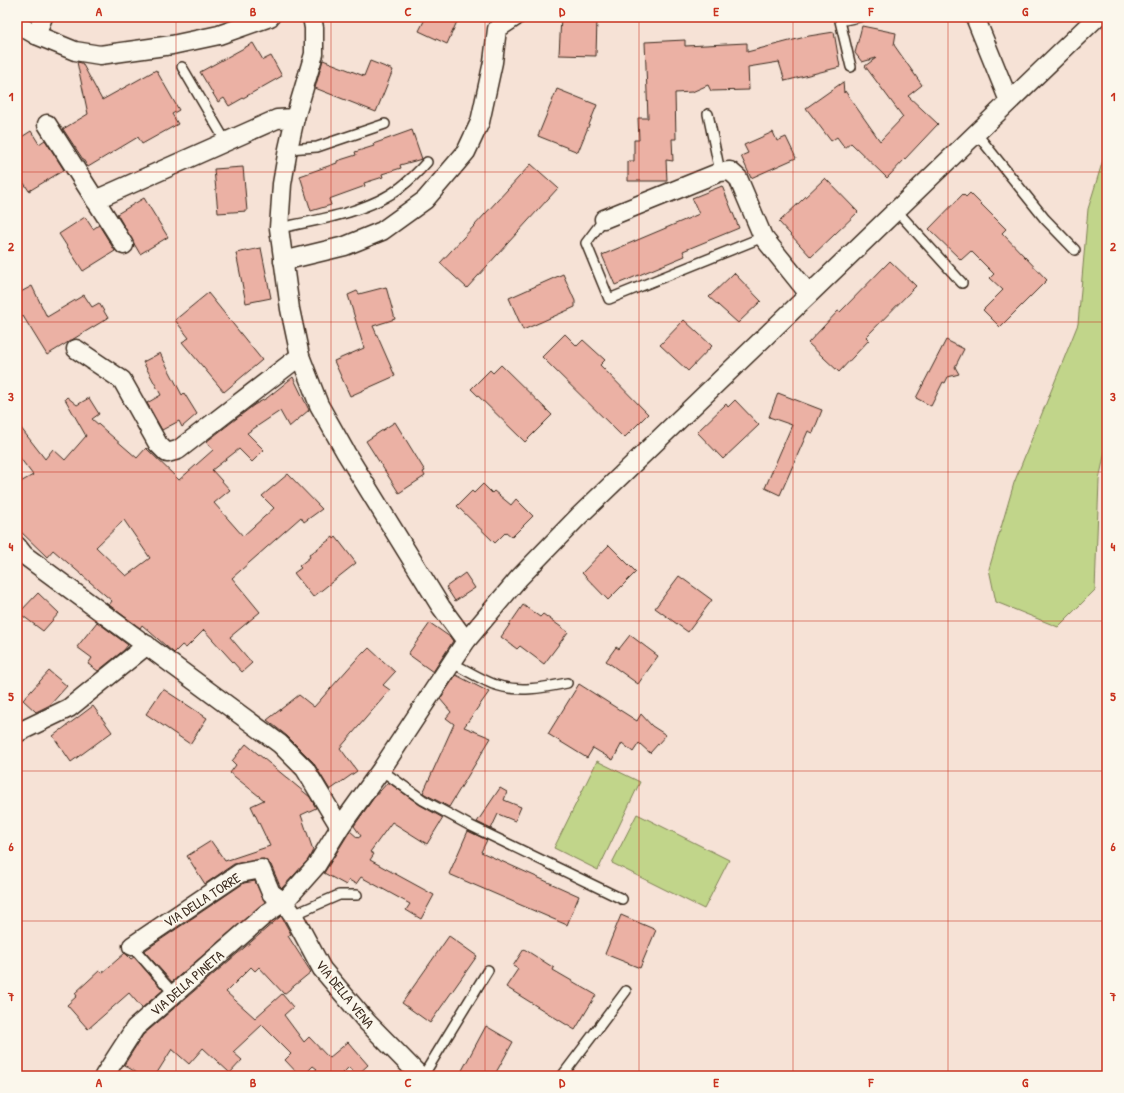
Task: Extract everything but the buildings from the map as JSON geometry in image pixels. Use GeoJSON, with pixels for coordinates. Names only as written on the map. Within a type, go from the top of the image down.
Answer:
{"type":"FeatureCollection","features":[{"type":"Feature","properties":{"kind":"street"},"geometry":{"type":"LineString","coordinates":[[36,35],[43,17]]}},
{"type":"Feature","properties":{"kind":"street"},"geometry":{"type":"LineString","coordinates":[[17,24],[36,35],[75,51],[100,55],[179,44],[219,35],[270,17]]}},
{"type":"Feature","properties":{"kind":"street"},"geometry":{"type":"LineString","coordinates":[[312,17],[314,28],[314,54],[295,118],[288,149],[282,184],[280,228],[283,261],[300,356],[319,405],[346,453],[441,607],[466,641]]}},
{"type":"Feature","properties":{"kind":"street"},"geometry":{"type":"LineString","coordinates":[[283,261],[345,246],[382,231],[425,200],[466,152],[480,122],[493,62],[497,29],[515,17]]}},
{"type":"Feature","properties":{"kind":"street"},"geometry":{"type":"LineString","coordinates":[[975,17],[1009,101]]}},
{"type":"Feature","properties":{"kind":"street","name":"VIA DELLA PINETA"},"geometry":{"type":"LineString","coordinates":[[104,1076],[135,1028],[267,913],[288,909],[340,827],[381,770],[466,641],[519,578],[579,516],[1097,17]]}},
{"type":"Feature","properties":{"kind":"street"},"geometry":{"type":"LineString","coordinates":[[95,200],[277,119],[295,118]]}},
{"type":"Feature","properties":{"kind":"street"},"geometry":{"type":"LineString","coordinates":[[47,124],[124,245]]}},
{"type":"Feature","properties":{"kind":"street"},"geometry":{"type":"LineString","coordinates":[[604,219],[720,172],[730,170],[738,178],[763,237],[809,294]]}},
{"type":"Feature","properties":{"kind":"street"},"geometry":{"type":"LineString","coordinates":[[76,349],[122,380],[158,444],[167,453],[182,447],[300,356]]}},
{"type":"Feature","properties":{"kind":"street"},"geometry":{"type":"LineString","coordinates":[[17,546],[24,554],[280,744],[305,769],[340,827]]}},
{"type":"Feature","properties":{"kind":"street"},"geometry":{"type":"LineString","coordinates":[[17,733],[69,708],[146,644]]}},
{"type":"Feature","properties":{"kind":"street","name":"VIA DELLA TORRE"},"geometry":{"type":"LineString","coordinates":[[132,946],[240,873],[261,869],[271,893],[288,909]]}},
{"type":"Feature","properties":{"kind":"street","name":"VIA DELLA VENA"},"geometry":{"type":"LineString","coordinates":[[288,909],[322,969],[367,1022],[420,1076]]}},
{"type":"Feature","properties":{"kind":"lane"},"geometry":{"type":"LineString","coordinates":[[850,67],[840,21],[859,17]]}},
{"type":"Feature","properties":{"kind":"lane"},"geometry":{"type":"LineString","coordinates":[[182,67],[226,142]]}},
{"type":"Feature","properties":{"kind":"lane"},"geometry":{"type":"LineString","coordinates":[[708,114],[720,172]]}},
{"type":"Feature","properties":{"kind":"lane"},"geometry":{"type":"LineString","coordinates":[[288,149],[317,147],[385,124]]}},
{"type":"Feature","properties":{"kind":"lane"},"geometry":{"type":"LineString","coordinates":[[976,133],[1045,219],[1075,250]]}},
{"type":"Feature","properties":{"kind":"lane"},"geometry":{"type":"LineString","coordinates":[[280,228],[334,217],[370,204],[400,188],[427,162]]}},
{"type":"Feature","properties":{"kind":"lane"},"geometry":{"type":"LineString","coordinates":[[896,210],[962,283]]}},
{"type":"Feature","properties":{"kind":"lane"},"geometry":{"type":"LineString","coordinates":[[604,219],[586,243],[609,299],[763,237]]}},
{"type":"Feature","properties":{"kind":"lane"},"geometry":{"type":"LineString","coordinates":[[452,663],[495,684],[517,689],[538,689],[567,683]]}},
{"type":"Feature","properties":{"kind":"lane"},"geometry":{"type":"LineString","coordinates":[[381,770],[423,800],[469,825],[622,899]]}},
{"type":"Feature","properties":{"kind":"lane"},"geometry":{"type":"LineString","coordinates":[[288,909],[339,895],[357,894]]}},
{"type":"Feature","properties":{"kind":"lane"},"geometry":{"type":"LineString","coordinates":[[132,946],[174,994]]}},
{"type":"Feature","properties":{"kind":"lane"},"geometry":{"type":"LineString","coordinates":[[423,1076],[488,970]]}},
{"type":"Feature","properties":{"kind":"lane"},"geometry":{"type":"LineString","coordinates":[[562,1076],[626,991]]}},
{"type":"Feature","properties":{"kind":"green space"},"geometry":{"type":"Polygon","coordinates":[[[1107,147],[1107,442],[1099,480],[1095,590],[1058,627],[996,602],[989,569],[1014,483],[1078,324],[1088,209],[1107,147]]]}},
{"type":"Feature","properties":{"kind":"green space"},"geometry":{"type":"Polygon","coordinates":[[[597,761],[640,782],[598,870],[554,848],[597,761]]]}},
{"type":"Feature","properties":{"kind":"green space"},"geometry":{"type":"Polygon","coordinates":[[[637,814],[729,860],[704,909],[612,863],[637,814]]]}}]}
